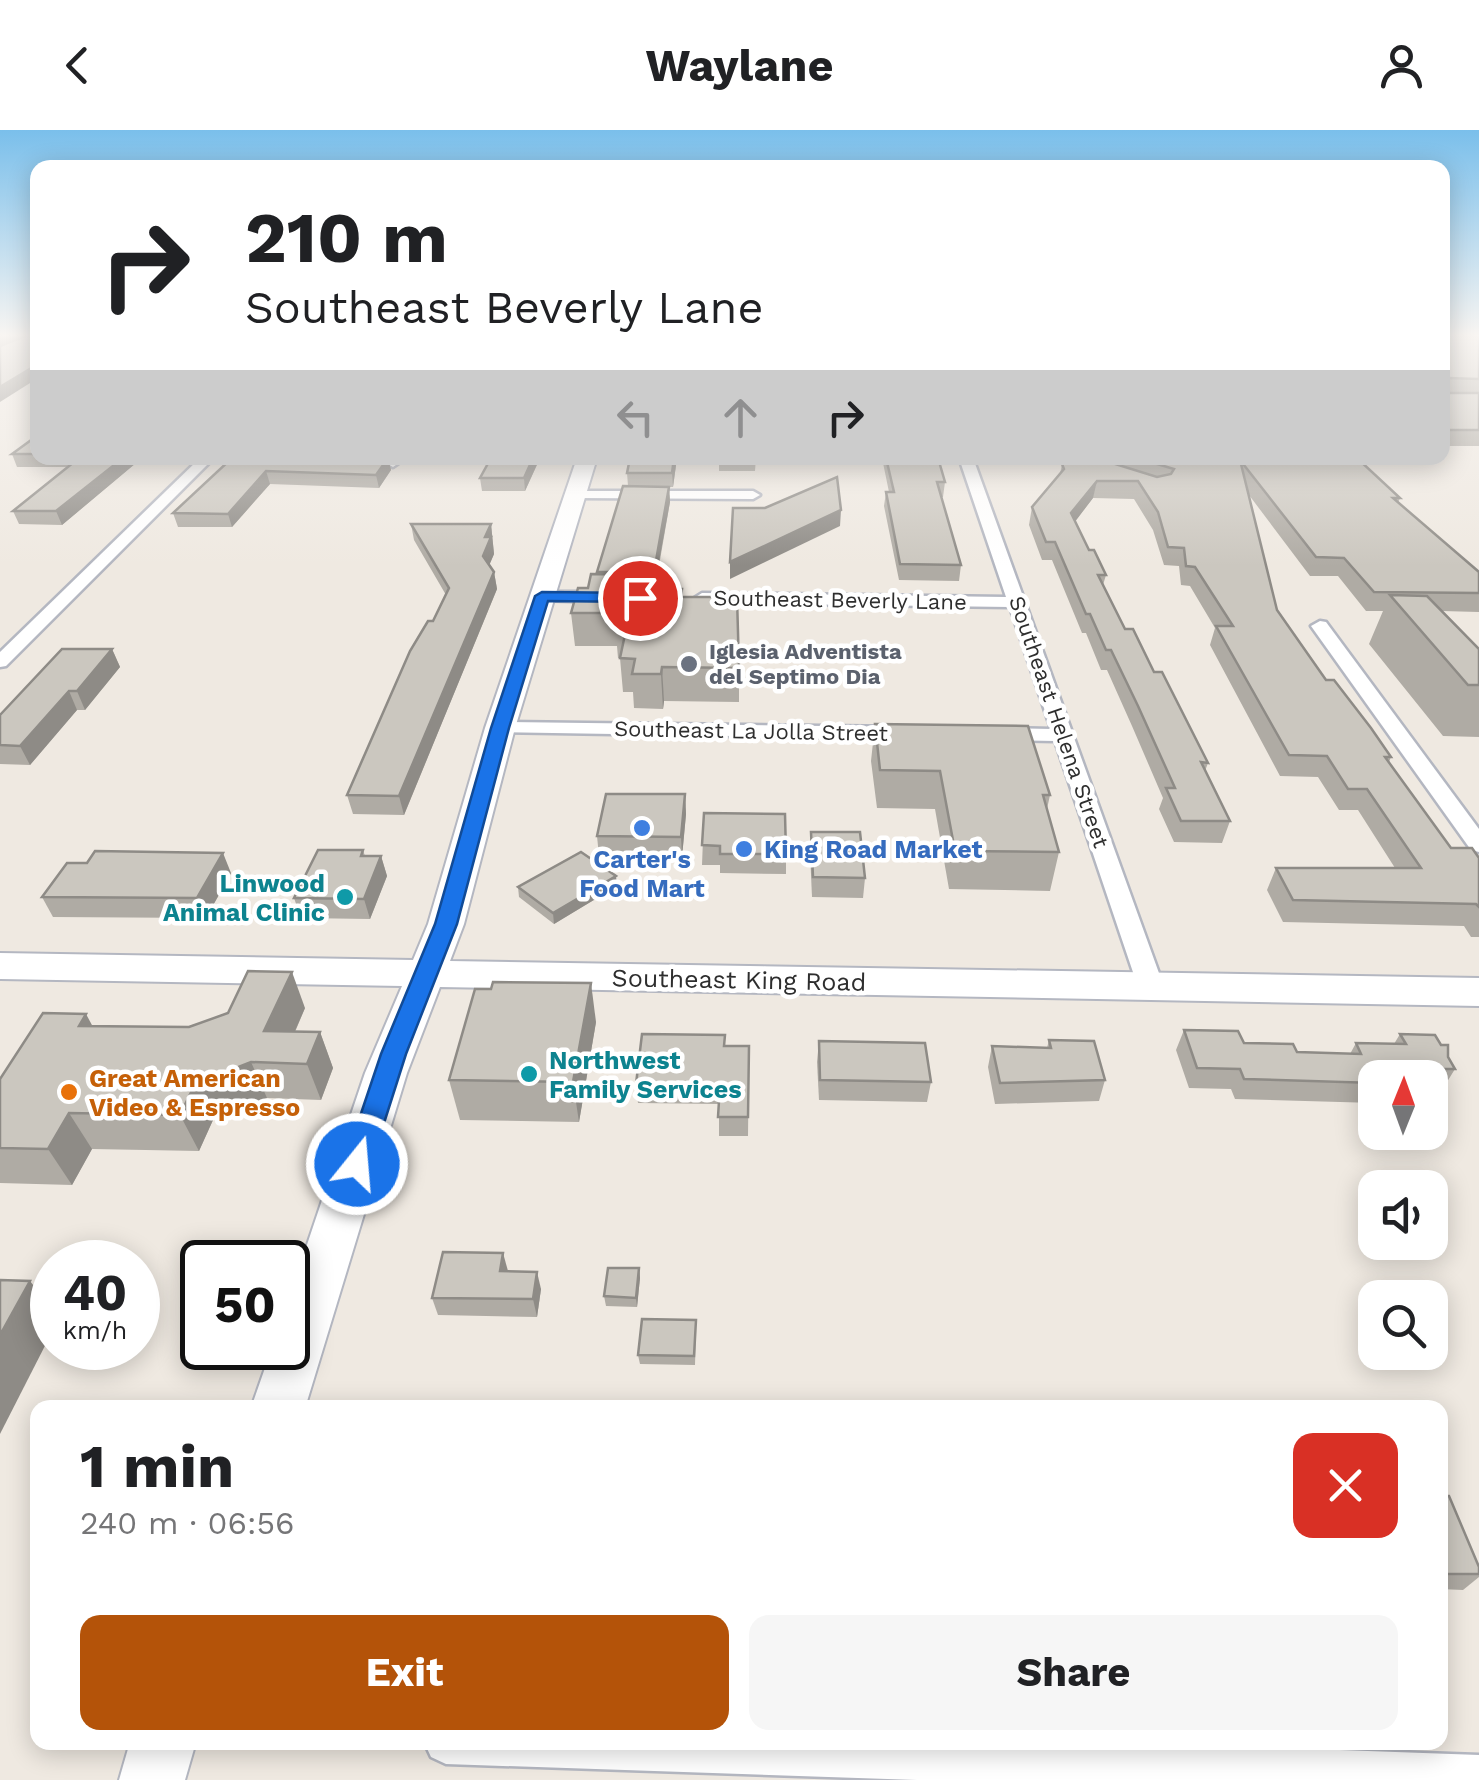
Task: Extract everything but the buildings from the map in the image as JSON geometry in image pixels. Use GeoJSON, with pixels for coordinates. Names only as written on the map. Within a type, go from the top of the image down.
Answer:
{"type":"FeatureCollection","features":[{"type":"Feature","properties":{"kind":"main road"},"geometry":{"type":"LineString","coordinates":[[281,1400],[386,1073],[446,924],[500,728],[585,465]]}},
{"type":"Feature","properties":{"kind":"main road","name":"Southeast King Road"},"geometry":{"type":"LineString","coordinates":[[0,966],[1479,992]]}},
{"type":"Feature","properties":{"kind":"main road"},"geometry":{"type":"LineString","coordinates":[[152,1780],[161,1750]]}},
{"type":"Feature","properties":{"kind":"street"},"geometry":{"type":"LineString","coordinates":[[0,662],[200,465]]}},
{"type":"Feature","properties":{"kind":"street","name":"Southeast Helena Street"},"geometry":{"type":"LineString","coordinates":[[968,465],[1151,986]]}},
{"type":"Feature","properties":{"kind":"street"},"geometry":{"type":"LineString","coordinates":[[1085,465],[1126,477]]}},
{"type":"Feature","properties":{"kind":"street"},"geometry":{"type":"LineString","coordinates":[[576,494],[753,495]]}},
{"type":"Feature","properties":{"kind":"street"},"geometry":{"type":"LineString","coordinates":[[542,596],[623,598]]}},
{"type":"Feature","properties":{"kind":"street","name":"Southeast Beverly Lane"},"geometry":{"type":"LineString","coordinates":[[682,598],[1017,602]]}},
{"type":"Feature","properties":{"kind":"street"},"geometry":{"type":"LineString","coordinates":[[1320,626],[1479,846]]}},
{"type":"Feature","properties":{"kind":"street","name":"Southeast La Jolla Street"},"geometry":{"type":"LineString","coordinates":[[500,728],[930,733]]}},
{"type":"Feature","properties":{"kind":"street"},"geometry":{"type":"LineString","coordinates":[[987,734],[1062,735]]}},
{"type":"Feature","properties":{"kind":"street"},"geometry":{"type":"LineString","coordinates":[[689,1750],[1479,1776]]}},
{"type":"Feature","properties":{"kind":"place","name":"Iglesia Adventista del Septimo Dia"},"geometry":{"type":"Point","coordinates":[689,664]}},
{"type":"Feature","properties":{"kind":"place","name":"Carter's Food Mart"},"geometry":{"type":"Point","coordinates":[642,828]}},
{"type":"Feature","properties":{"kind":"place","name":"King Road Market"},"geometry":{"type":"Point","coordinates":[744,849]}},
{"type":"Feature","properties":{"kind":"place","name":"Linwood Animal Clinic"},"geometry":{"type":"Point","coordinates":[345,897]}},
{"type":"Feature","properties":{"kind":"place","name":"Northwest Family Services"},"geometry":{"type":"Point","coordinates":[529,1074]}},
{"type":"Feature","properties":{"kind":"place","name":"Great American Video & Espresso"},"geometry":{"type":"Point","coordinates":[69,1092]}},
{"type":"Feature","properties":{"kind":"route"},"geometry":{"type":"LineString","coordinates":[[357,1164],[393,1054],[446,924],[500,728],[542,596],[640,598]]}}]}
